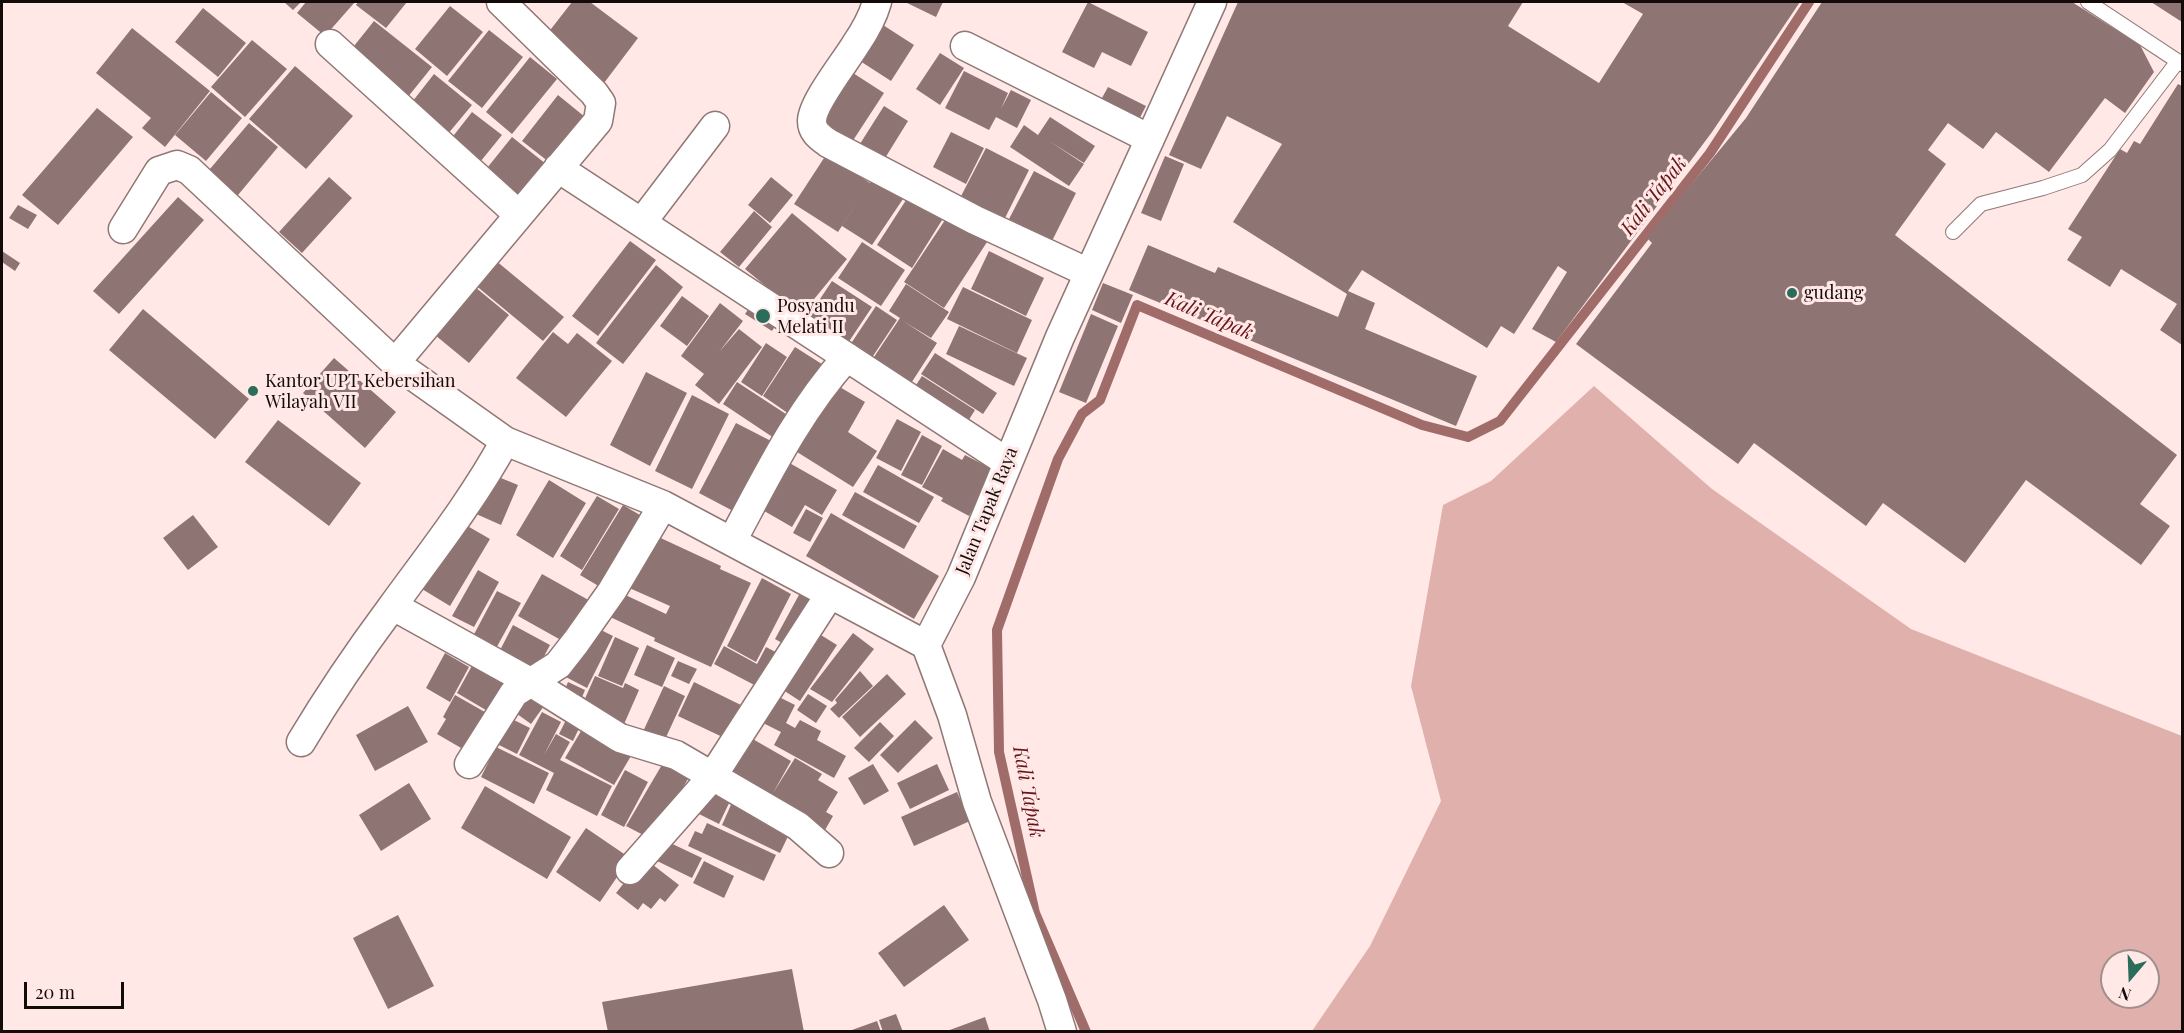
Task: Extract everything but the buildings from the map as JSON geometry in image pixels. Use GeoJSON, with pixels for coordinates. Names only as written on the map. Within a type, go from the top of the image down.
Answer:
{"type":"FeatureCollection","features":[{"type":"Feature","properties":{"kind":"street"},"geometry":{"type":"LineString","coordinates":[[395,363],[598,121],[601,103],[594,93],[501,2]]}},
{"type":"Feature","properties":{"kind":"street"},"geometry":{"type":"LineString","coordinates":[[877,2],[874,13],[858,42],[826,89],[813,114],[811,122],[815,133],[828,143],[975,220],[1089,273]]}},
{"type":"Feature","properties":{"kind":"street","name":"Jalan Tapak Raya"},"geometry":{"type":"LineString","coordinates":[[926,645],[961,577],[1007,462],[1089,273],[1212,2]]}},
{"type":"Feature","properties":{"kind":"street"},"geometry":{"type":"LineString","coordinates":[[330,44],[518,214]]}},
{"type":"Feature","properties":{"kind":"street"},"geometry":{"type":"LineString","coordinates":[[965,46],[1150,139]]}},
{"type":"Feature","properties":{"kind":"street"},"geometry":{"type":"LineString","coordinates":[[642,222],[715,126]]}},
{"type":"Feature","properties":{"kind":"street"},"geometry":{"type":"LineString","coordinates":[[123,229],[159,171],[177,165],[189,170],[395,363],[506,441],[663,505],[926,645],[952,715],[977,801],[1062,1032]]}},
{"type":"Feature","properties":{"kind":"street"},"geometry":{"type":"LineString","coordinates":[[558,168],[1007,462]]}},
{"type":"Feature","properties":{"kind":"street"},"geometry":{"type":"LineString","coordinates":[[732,541],[798,419],[846,357]]}},
{"type":"Feature","properties":{"kind":"street"},"geometry":{"type":"LineString","coordinates":[[301,742],[333,689],[423,567],[486,476],[506,441]]}},
{"type":"Feature","properties":{"kind":"street"},"geometry":{"type":"LineString","coordinates":[[469,764],[514,693],[558,665],[576,642],[612,591],[663,505]]}},
{"type":"Feature","properties":{"kind":"street"},"geometry":{"type":"LineString","coordinates":[[630,870],[712,777],[830,594]]}},
{"type":"Feature","properties":{"kind":"street"},"geometry":{"type":"LineString","coordinates":[[393,606],[532,683],[620,738],[676,755],[798,826],[829,852]]}},
{"type":"Feature","properties":{"kind":"lane"},"geometry":{"type":"LineString","coordinates":[[1953,232],[1981,204],[2082,175],[2110,150],[2180,63],[2088,2]]}},
{"type":"Feature","properties":{"kind":"shaded area"},"geometry":{"type":"Polygon","coordinates":[[[1594,386],[1712,489],[1911,629],[2182,736],[2182,1031],[1312,1031],[1370,946],[1441,801],[1411,686],[1443,505],[1491,481],[1594,386]]]}},
{"type":"Feature","properties":{"kind":"waterway","name":"Kali Tapak"},"geometry":{"type":"LineString","coordinates":[[1086,1032],[1035,913],[999,752],[997,630],[1058,459],[1082,414],[1100,400],[1137,305],[1422,425],[1468,437],[1500,421],[1710,153],[1809,2]]}},
{"type":"Feature","properties":{"kind":"place","name":"gudang"},"geometry":{"type":"Point","coordinates":[1792,293]}},
{"type":"Feature","properties":{"kind":"place","name":"Posyandu Melati II"},"geometry":{"type":"Point","coordinates":[763,316]}},
{"type":"Feature","properties":{"kind":"place","name":"Kantor UPT Kebersihan Wilayah VII"},"geometry":{"type":"Point","coordinates":[253,391]}}]}
